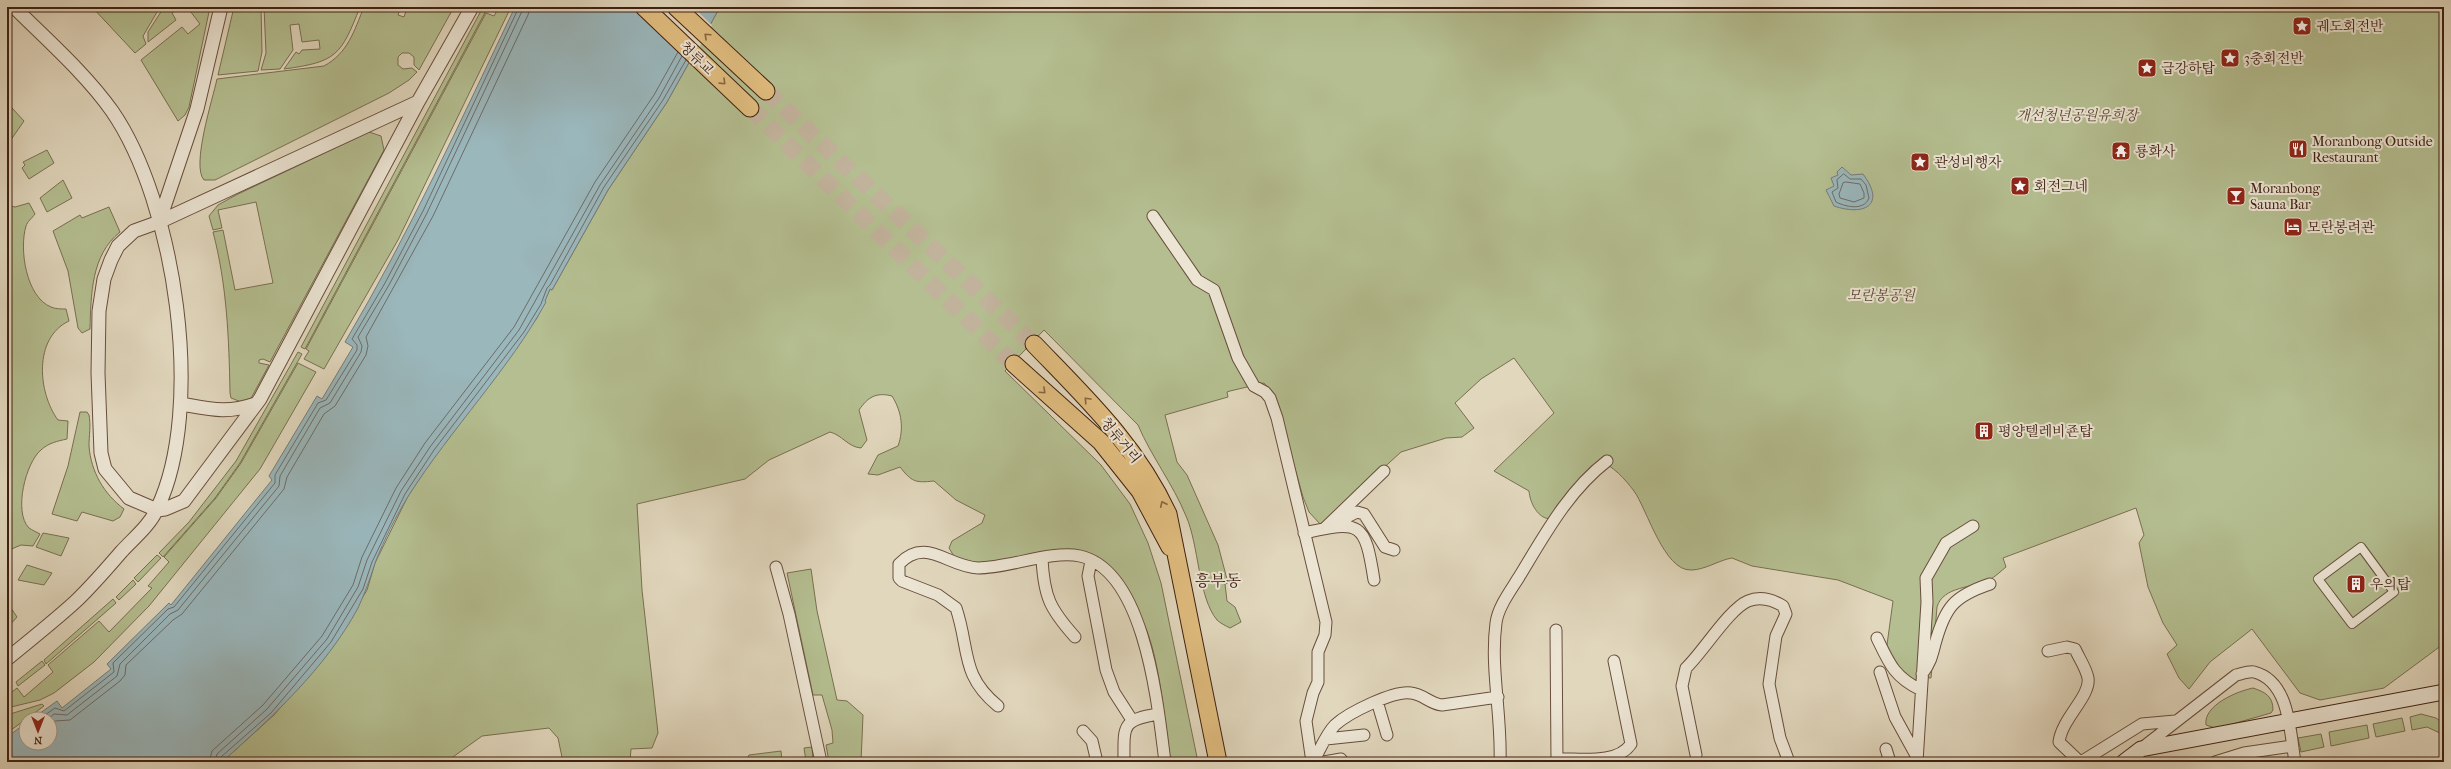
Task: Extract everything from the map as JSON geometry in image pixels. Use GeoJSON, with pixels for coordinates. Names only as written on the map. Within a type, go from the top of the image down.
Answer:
{"type":"FeatureCollection","features":[{"type":"Feature","properties":{"kind":"main road","name":"청류교"},"geometry":{"type":"LineString","coordinates":[[644,7],[750,108]]}},
{"type":"Feature","properties":{"kind":"main road","name":"청류교"},"geometry":{"type":"LineString","coordinates":[[676,7],[766,91]]}},
{"type":"Feature","properties":{"kind":"main road","name":"청류거리"},"geometry":{"type":"LineString","coordinates":[[1034,344],[1114,429],[1154,482],[1168,514],[1175,555],[1218,762]]}},
{"type":"Feature","properties":{"kind":"main road","name":"청류거리"},"geometry":{"type":"LineString","coordinates":[[1014,364],[1101,442],[1119,463],[1140,491],[1175,555]]}},
{"type":"Feature","properties":{"kind":"main road"},"geometry":{"type":"LineString","coordinates":[[2124,762],[2141,749],[2444,692]]}},
{"type":"Feature","properties":{"kind":"street"},"geometry":{"type":"LineString","coordinates":[[7,659],[76,601],[144,527],[157,510],[170,469],[181,404],[177,318],[169,263],[147,182],[112,111],[65,57],[14,7]]}},
{"type":"Feature","properties":{"kind":"street"},"geometry":{"type":"LineString","coordinates":[[159,222],[197,109],[221,7]]}},
{"type":"Feature","properties":{"kind":"street"},"geometry":{"type":"LineString","coordinates":[[418,102],[159,222],[134,231],[118,246],[104,279],[99,312],[98,372],[101,453],[105,469],[116,485],[129,498],[157,510],[165,509],[184,501],[272,380],[418,102],[472,7]]}},
{"type":"Feature","properties":{"kind":"street"},"geometry":{"type":"LineString","coordinates":[[1153,216],[1196,280],[1214,290],[1219,310],[1238,358],[1250,381],[1265,392],[1270,398],[1277,418],[1326,622],[1325,635],[1318,652],[1318,682],[1313,693],[1306,721],[1312,762]]}},
{"type":"Feature","properties":{"kind":"street"},"geometry":{"type":"LineString","coordinates":[[181,404],[221,411],[236,411],[255,404]]}},
{"type":"Feature","properties":{"kind":"street"},"geometry":{"type":"LineString","coordinates":[[1500,762],[1495,654],[1498,614],[1554,519],[1595,471],[1607,462]]}},
{"type":"Feature","properties":{"kind":"street"},"geometry":{"type":"LineString","coordinates":[[1325,528],[1384,471]]}},
{"type":"Feature","properties":{"kind":"street"},"geometry":{"type":"LineString","coordinates":[[1340,525],[1357,512],[1364,514],[1385,547],[1394,550]]}},
{"type":"Feature","properties":{"kind":"street"},"geometry":{"type":"LineString","coordinates":[[1304,533],[1340,525],[1353,526],[1364,536],[1374,580]]}},
{"type":"Feature","properties":{"kind":"street"},"geometry":{"type":"LineString","coordinates":[[1917,759],[1927,602],[1926,578],[1946,543],[1973,526]]}},
{"type":"Feature","properties":{"kind":"street"},"geometry":{"type":"LineString","coordinates":[[2361,547],[2394,592],[2352,624],[2318,579],[2361,547]]}},
{"type":"Feature","properties":{"kind":"street"},"geometry":{"type":"LineString","coordinates":[[998,706],[985,695],[975,682],[965,654],[956,608],[938,595],[902,581],[899,578],[899,564],[913,554],[919,552],[929,552],[976,568],[1004,566],[1066,554],[1081,556],[1091,561],[1113,579],[1136,618],[1148,650],[1165,762]]}},
{"type":"Feature","properties":{"kind":"street"},"geometry":{"type":"LineString","coordinates":[[1042,559],[1048,600],[1060,619],[1075,637]]}},
{"type":"Feature","properties":{"kind":"street"},"geometry":{"type":"LineString","coordinates":[[1091,561],[1088,576],[1106,670],[1114,692],[1132,720]]}},
{"type":"Feature","properties":{"kind":"street"},"geometry":{"type":"LineString","coordinates":[[776,567],[789,614],[821,762]]}},
{"type":"Feature","properties":{"kind":"street"},"geometry":{"type":"LineString","coordinates":[[1922,675],[1930,665],[1944,614],[1955,601],[1973,590],[1990,584]]}},
{"type":"Feature","properties":{"kind":"street"},"geometry":{"type":"LineString","coordinates":[[1696,755],[1682,686],[1685,672],[1734,612],[1747,601],[1761,598],[1776,602],[1783,606],[1786,614],[1776,636],[1769,684],[1780,738],[1789,762]]}},
{"type":"Feature","properties":{"kind":"street"},"geometry":{"type":"LineString","coordinates":[[1556,630],[1557,761],[1616,757],[1626,751],[1631,744],[1614,661]]}},
{"type":"Feature","properties":{"kind":"street"},"geometry":{"type":"LineString","coordinates":[[1877,638],[1893,670],[1908,683],[1921,690]]}},
{"type":"Feature","properties":{"kind":"street"},"geometry":{"type":"LineString","coordinates":[[2048,651],[2067,647],[2075,649],[2088,677],[2088,689],[2073,709],[2060,734],[2059,742],[2080,762],[2142,724],[2175,721]]}},
{"type":"Feature","properties":{"kind":"street"},"geometry":{"type":"LineString","coordinates":[[1880,672],[1895,717],[1917,759]]}},
{"type":"Feature","properties":{"kind":"street"},"geometry":{"type":"LineString","coordinates":[[2141,749],[2236,675],[2254,672],[2268,679],[2278,689],[2283,700],[2296,762]]}},
{"type":"Feature","properties":{"kind":"street"},"geometry":{"type":"LineString","coordinates":[[1312,762],[1336,725],[1378,701],[1396,694],[1410,692],[1422,696],[1434,704],[1442,705],[1498,697]]}},
{"type":"Feature","properties":{"kind":"street"},"geometry":{"type":"LineString","coordinates":[[1378,701],[1386,735]]}},
{"type":"Feature","properties":{"kind":"street"},"geometry":{"type":"LineString","coordinates":[[1124,762],[1124,737],[1132,720],[1134,718],[1158,714]]}},
{"type":"Feature","properties":{"kind":"street"},"geometry":{"type":"LineString","coordinates":[[1083,731],[1092,741],[1097,762]]}},
{"type":"Feature","properties":{"kind":"street"},"geometry":{"type":"LineString","coordinates":[[1326,739],[1364,735]]}},
{"type":"Feature","properties":{"kind":"street"},"geometry":{"type":"LineString","coordinates":[[2215,762],[2244,753],[2292,746]]}},
{"type":"Feature","properties":{"kind":"street"},"geometry":{"type":"LineString","coordinates":[[1886,749],[1890,762]]}},
{"type":"Feature","properties":{"kind":"street"},"geometry":{"type":"LineString","coordinates":[[1324,762],[1341,759]]}},
{"type":"Feature","properties":{"kind":"green space"},"geometry":{"type":"Polygon","coordinates":[[[92,7],[160,7],[143,36],[146,44],[135,53],[92,7]]]}},
{"type":"Feature","properties":{"kind":"green space"},"geometry":{"type":"Polygon","coordinates":[[[164,7],[180,7],[172,13],[176,20],[148,42],[148,32],[164,7]]]}},
{"type":"Feature","properties":{"kind":"green space"},"geometry":{"type":"Polygon","coordinates":[[[187,7],[210,7],[189,107],[185,115],[178,121],[141,60],[182,27],[188,34],[200,24],[187,7]]]}},
{"type":"Feature","properties":{"kind":"green space"},"geometry":{"type":"Polygon","coordinates":[[[234,7],[261,7],[262,52],[258,71],[218,75],[234,7]]]}},
{"type":"Feature","properties":{"kind":"green space"},"geometry":{"type":"Polygon","coordinates":[[[264,7],[360,7],[348,36],[342,46],[326,59],[316,63],[284,69],[296,52],[299,54],[302,50],[320,49],[319,40],[302,42],[299,24],[290,25],[293,50],[280,69],[261,70],[266,53],[264,7]]]}},
{"type":"Feature","properties":{"kind":"green space"},"geometry":{"type":"Polygon","coordinates":[[[364,7],[404,7],[403,10],[400,9],[398,15],[404,17],[407,8],[410,9],[411,7],[419,7],[418,9],[424,11],[425,7],[454,7],[419,70],[414,65],[414,57],[409,53],[402,53],[398,57],[398,65],[403,69],[412,68],[417,72],[409,80],[389,93],[215,180],[204,180],[201,172],[200,161],[201,147],[217,79],[324,66],[339,55],[345,48],[364,7]]]}},
{"type":"Feature","properties":{"kind":"green space"},"geometry":{"type":"Polygon","coordinates":[[[483,7],[488,7],[305,349],[301,347],[483,7]]]}},
{"type":"Feature","properties":{"kind":"green space"},"geometry":{"type":"Polygon","coordinates":[[[499,7],[511,7],[398,240],[324,369],[304,359],[309,351],[306,349],[486,13],[494,16],[499,7]]]}},
{"type":"Feature","properties":{"kind":"green space","name":"모란봉공원"},"geometry":{"type":"Polygon","coordinates":[[[720,7],[2444,7],[2444,641],[2442,645],[2384,688],[2320,700],[2300,693],[2252,629],[2210,662],[2189,689],[2179,678],[2167,654],[2177,645],[2163,623],[2148,587],[2139,543],[2144,535],[2136,508],[2003,558],[2006,567],[1996,576],[1982,583],[1952,591],[1945,595],[1940,600],[1937,607],[1931,678],[1919,677],[1918,681],[1911,683],[1886,652],[1893,601],[1838,580],[1752,566],[1732,558],[1696,570],[1681,568],[1673,561],[1657,538],[1634,491],[1618,473],[1605,463],[1600,461],[1551,519],[1542,516],[1533,505],[1529,491],[1494,471],[1554,413],[1514,358],[1481,379],[1455,403],[1474,428],[1462,437],[1446,438],[1401,452],[1321,525],[1309,512],[1303,497],[1274,395],[1264,383],[1230,391],[1227,392],[1228,397],[1165,415],[1177,462],[1187,475],[1218,545],[1228,583],[1225,584],[1227,601],[1235,607],[1241,622],[1230,628],[1217,620],[1211,610],[1202,585],[1194,541],[1186,516],[1138,425],[1044,330],[1005,371],[1101,465],[1130,504],[1148,543],[1161,583],[1198,762],[1170,762],[1160,684],[1151,643],[1145,626],[1132,604],[1093,557],[1018,558],[978,563],[955,558],[949,548],[952,541],[982,523],[985,515],[956,500],[934,481],[922,482],[911,479],[900,467],[878,475],[868,474],[878,455],[898,446],[901,433],[900,414],[892,396],[877,395],[869,399],[859,410],[867,440],[861,448],[852,446],[830,432],[769,460],[745,479],[637,504],[642,590],[658,733],[652,748],[631,749],[630,762],[563,762],[558,738],[549,728],[482,736],[446,762],[222,762],[274,715],[334,645],[367,590],[375,563],[408,496],[437,452],[537,318],[550,289],[552,290],[608,190],[667,102],[720,7]]]}},
{"type":"Feature","properties":{"kind":"green space"},"geometry":{"type":"Polygon","coordinates":[[[12,108],[24,121],[8,144],[7,114],[12,108]]]}},
{"type":"Feature","properties":{"kind":"green space"},"geometry":{"type":"Polygon","coordinates":[[[369,132],[381,136],[384,150],[270,362],[263,359],[259,360],[259,363],[269,365],[249,402],[244,403],[231,398],[228,332],[224,292],[218,252],[213,232],[223,230],[235,290],[273,283],[256,202],[218,210],[222,228],[213,230],[209,216],[218,205],[236,195],[369,132]]]}},
{"type":"Feature","properties":{"kind":"green space"},"geometry":{"type":"Polygon","coordinates":[[[47,150],[54,163],[29,179],[22,168],[25,165],[23,162],[47,150]]]}},
{"type":"Feature","properties":{"kind":"green space"},"geometry":{"type":"Polygon","coordinates":[[[63,180],[72,198],[47,212],[40,198],[63,180]]]}},
{"type":"Feature","properties":{"kind":"green space"},"geometry":{"type":"Polygon","coordinates":[[[29,203],[35,214],[26,226],[23,247],[26,271],[30,283],[42,302],[53,308],[66,309],[69,321],[57,329],[49,340],[44,353],[42,367],[46,396],[51,409],[58,420],[68,421],[67,439],[50,444],[41,450],[36,456],[26,476],[22,499],[24,521],[29,528],[40,534],[33,546],[21,545],[7,551],[7,205],[15,207],[29,203]]]}},
{"type":"Feature","properties":{"kind":"green space"},"geometry":{"type":"Polygon","coordinates":[[[109,207],[120,232],[110,241],[98,264],[92,289],[90,329],[82,333],[78,328],[68,271],[53,231],[80,215],[82,218],[109,207]]]}},
{"type":"Feature","properties":{"kind":"green space"},"geometry":{"type":"Polygon","coordinates":[[[298,352],[302,354],[240,463],[215,498],[163,557],[159,553],[189,522],[236,461],[298,352]]]}},
{"type":"Feature","properties":{"kind":"green space"},"geometry":{"type":"Polygon","coordinates":[[[298,363],[316,372],[260,469],[149,606],[94,662],[54,693],[40,700],[7,708],[7,696],[17,688],[24,697],[53,672],[48,665],[99,621],[109,632],[152,588],[148,586],[169,562],[164,557],[216,498],[241,463],[298,363]]]}},
{"type":"Feature","properties":{"kind":"green space"},"geometry":{"type":"Polygon","coordinates":[[[80,412],[87,412],[89,415],[89,446],[92,465],[100,482],[110,496],[124,509],[120,517],[113,521],[82,512],[77,521],[52,514],[68,466],[80,412]]]}},
{"type":"Feature","properties":{"kind":"green space"},"geometry":{"type":"Polygon","coordinates":[[[43,533],[69,538],[61,556],[36,547],[43,533]]]}},
{"type":"Feature","properties":{"kind":"green space"},"geometry":{"type":"Polygon","coordinates":[[[157,555],[161,558],[138,582],[134,578],[157,555]]]}},
{"type":"Feature","properties":{"kind":"green space"},"geometry":{"type":"Polygon","coordinates":[[[27,565],[52,573],[44,585],[18,580],[27,565]]]}},
{"type":"Feature","properties":{"kind":"green space"},"geometry":{"type":"Polygon","coordinates":[[[811,569],[817,611],[837,700],[847,701],[863,715],[861,762],[829,762],[826,745],[833,743],[832,730],[822,695],[813,695],[787,573],[811,569]]]}},
{"type":"Feature","properties":{"kind":"green space"},"geometry":{"type":"Polygon","coordinates":[[[133,580],[136,584],[119,600],[116,597],[133,580]]]}},
{"type":"Feature","properties":{"kind":"green space"},"geometry":{"type":"Polygon","coordinates":[[[113,599],[116,603],[46,664],[44,660],[113,599]]]}},
{"type":"Feature","properties":{"kind":"green space"},"geometry":{"type":"Polygon","coordinates":[[[7,602],[17,617],[9,626],[7,625],[7,602]]]}},
{"type":"Feature","properties":{"kind":"green space"},"geometry":{"type":"Polygon","coordinates":[[[42,661],[45,665],[18,686],[16,682],[42,661]]]}},
{"type":"Feature","properties":{"kind":"green space"},"geometry":{"type":"Polygon","coordinates":[[[2253,688],[2268,695],[2273,705],[2273,710],[2271,713],[2222,727],[2215,728],[2206,725],[2210,711],[2216,705],[2239,692],[2253,688]]]}},
{"type":"Feature","properties":{"kind":"green space"},"geometry":{"type":"Polygon","coordinates":[[[42,704],[44,706],[37,711],[20,711],[42,704]]]}},
{"type":"Feature","properties":{"kind":"green space"},"geometry":{"type":"Polygon","coordinates":[[[18,712],[18,725],[7,733],[7,715],[18,712]]]}},
{"type":"Feature","properties":{"kind":"green space"},"geometry":{"type":"Polygon","coordinates":[[[2421,714],[2436,718],[2444,724],[2444,735],[2427,727],[2412,730],[2410,717],[2421,714]]]}},
{"type":"Feature","properties":{"kind":"green space"},"geometry":{"type":"Polygon","coordinates":[[[2402,718],[2405,731],[2376,737],[2373,724],[2402,718]]]}},
{"type":"Feature","properties":{"kind":"green space"},"geometry":{"type":"Polygon","coordinates":[[[2367,725],[2369,738],[2331,746],[2329,732],[2367,725]]]}},
{"type":"Feature","properties":{"kind":"green space"},"geometry":{"type":"Polygon","coordinates":[[[2321,734],[2324,747],[2301,752],[2298,738],[2321,734]]]}},
{"type":"Feature","properties":{"kind":"green space"},"geometry":{"type":"Polygon","coordinates":[[[812,747],[813,760],[806,761],[804,748],[812,747]]]}},
{"type":"Feature","properties":{"kind":"green space"},"geometry":{"type":"Polygon","coordinates":[[[781,751],[782,762],[745,762],[749,755],[781,751]]]}},
{"type":"Feature","properties":{"kind":"water"},"geometry":{"type":"Polygon","coordinates":[[[515,7],[720,7],[667,102],[608,190],[552,290],[550,289],[545,301],[546,302],[532,327],[498,375],[425,470],[404,503],[382,546],[358,608],[345,630],[314,672],[260,728],[222,762],[7,762],[7,737],[18,729],[18,751],[58,751],[58,711],[43,711],[57,701],[62,708],[111,669],[107,664],[169,603],[171,605],[272,480],[269,476],[317,396],[322,399],[353,347],[345,342],[391,260],[515,7]]]}},
{"type":"Feature","properties":{"kind":"water"},"geometry":{"type":"Polygon","coordinates":[[[1842,167],[1851,175],[1863,174],[1870,185],[1873,194],[1872,201],[1868,206],[1862,209],[1854,210],[1834,206],[1826,190],[1834,186],[1831,178],[1838,175],[1837,172],[1842,167]]]}},
{"type":"Feature","properties":{"kind":"pier"},"geometry":{"type":"Polygon","coordinates":[[[631,7],[693,7],[712,25],[690,64],[631,7]]]}},
{"type":"Feature","properties":{"kind":"tunnel"},"geometry":{"type":"LineString","coordinates":[[766,91],[1034,344]]}},
{"type":"Feature","properties":{"kind":"tunnel"},"geometry":{"type":"LineString","coordinates":[[750,108],[1014,364]]}},
{"type":"Feature","properties":{"kind":"place","name":"궤도회전반"},"geometry":{"type":"Point","coordinates":[2302,26]}},
{"type":"Feature","properties":{"kind":"place","name":"3충회전반"},"geometry":{"type":"Point","coordinates":[2230,58]}},
{"type":"Feature","properties":{"kind":"place","name":"급강하탑"},"geometry":{"type":"Point","coordinates":[2147,68]}},
{"type":"Feature","properties":{"kind":"place","name":"Moranbong Outside Restaurant"},"geometry":{"type":"Point","coordinates":[2298,149]}},
{"type":"Feature","properties":{"kind":"place","name":"룡화사"},"geometry":{"type":"Point","coordinates":[2121,151]}},
{"type":"Feature","properties":{"kind":"place","name":"관성비행자"},"geometry":{"type":"Point","coordinates":[1920,162]}},
{"type":"Feature","properties":{"kind":"place","name":"회전그네"},"geometry":{"type":"Point","coordinates":[2020,186]}},
{"type":"Feature","properties":{"kind":"place","name":"Moranbong Sauna Bar"},"geometry":{"type":"Point","coordinates":[2236,196]}},
{"type":"Feature","properties":{"kind":"place","name":"모란봉려관"},"geometry":{"type":"Point","coordinates":[2293,227]}},
{"type":"Feature","properties":{"kind":"place","name":"평양텔레비죤탑"},"geometry":{"type":"Point","coordinates":[1984,431]}},
{"type":"Feature","properties":{"kind":"place","name":"우의탑"},"geometry":{"type":"Point","coordinates":[2356,584]}},
{"type":"Feature","properties":{"kind":"district","name":"흥부동"},"geometry":{"type":"Point","coordinates":[1218,580]}},
{"type":"Feature","properties":{"kind":"park label","name":"개선청년공원유희장"},"geometry":{"type":"Point","coordinates":[2077,115]}}]}
